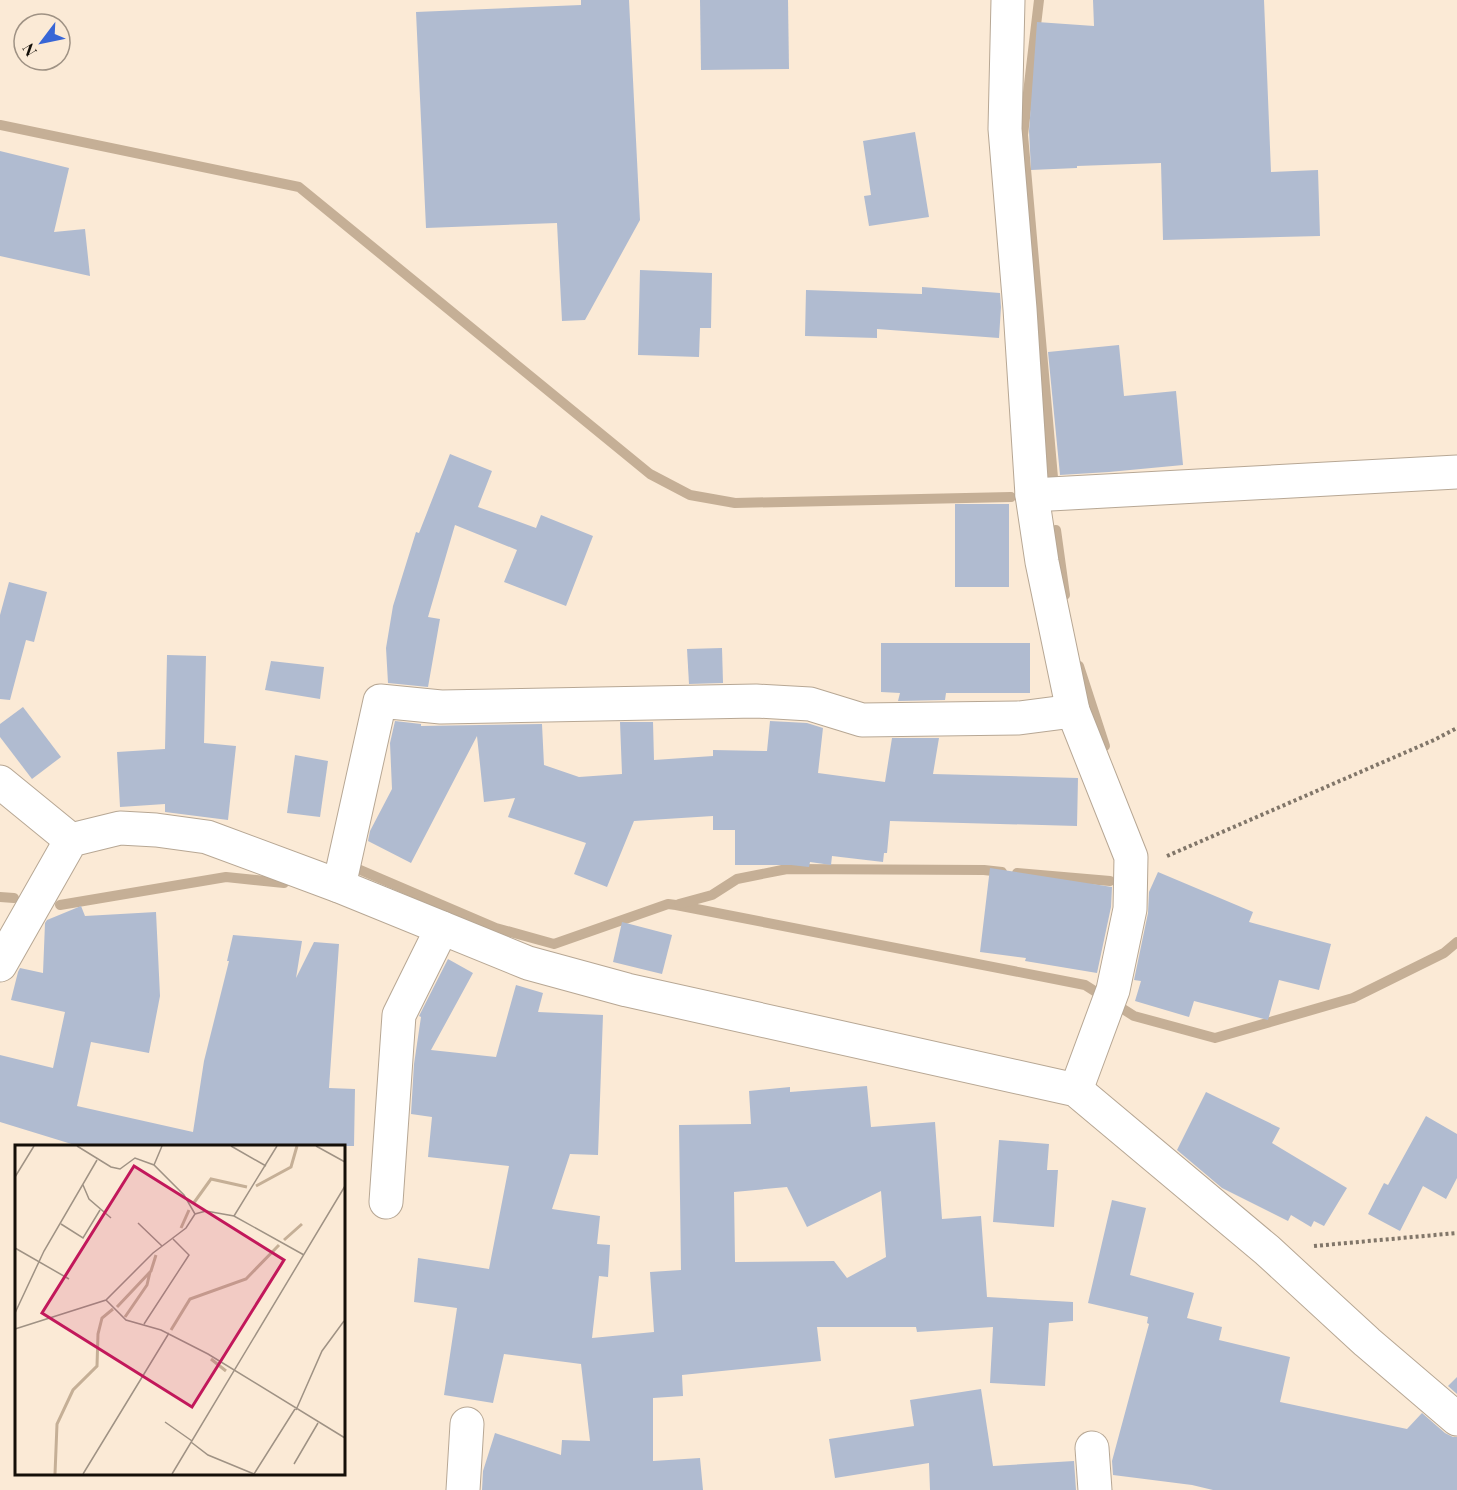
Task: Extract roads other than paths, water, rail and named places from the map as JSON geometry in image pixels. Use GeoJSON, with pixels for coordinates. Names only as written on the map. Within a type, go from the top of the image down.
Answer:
{"type":"FeatureCollection","features":[{"type":"Feature","properties":{"kind":"street"},"geometry":{"type":"LineString","coordinates":[[1008,0],[1005,129],[1032,495],[1042,562],[1073,711],[1131,857],[1130,909],[1110,1000],[1076,1090]]}},
{"type":"Feature","properties":{"kind":"street"},"geometry":{"type":"LineString","coordinates":[[1032,495],[1457,472]]}},
{"type":"Feature","properties":{"kind":"street"},"geometry":{"type":"LineString","coordinates":[[339,886],[380,701],[441,707],[756,701],[810,704],[862,720],[1019,718],[1073,711]]}},
{"type":"Feature","properties":{"kind":"street"},"geometry":{"type":"LineString","coordinates":[[0,782],[70,840]]}},
{"type":"Feature","properties":{"kind":"street"},"geometry":{"type":"LineString","coordinates":[[0,965],[70,840],[120,828],[156,830],[207,837],[339,886],[528,963],[627,990],[1076,1090],[1267,1250],[1367,1342],[1457,1419]]}},
{"type":"Feature","properties":{"kind":"street"},"geometry":{"type":"LineString","coordinates":[[386,1202],[399,1015],[442,928]]}},
{"type":"Feature","properties":{"kind":"street"},"geometry":{"type":"LineString","coordinates":[[463,1490],[467,1424]]}},
{"type":"Feature","properties":{"kind":"street"},"geometry":{"type":"LineString","coordinates":[[1092,1448],[1095,1490]]}},
{"type":"Feature","properties":{"kind":"waterway"},"geometry":{"type":"LineString","coordinates":[[1039,0],[1023,135],[1054,489]]}},
{"type":"Feature","properties":{"kind":"waterway"},"geometry":{"type":"LineString","coordinates":[[0,125],[299,187],[650,474],[690,495],[735,503],[1011,497]]}},
{"type":"Feature","properties":{"kind":"waterway"},"geometry":{"type":"LineString","coordinates":[[1056,530],[1065,595]]}},
{"type":"Feature","properties":{"kind":"waterway"},"geometry":{"type":"LineString","coordinates":[[1079,666],[1105,746]]}},
{"type":"Feature","properties":{"kind":"waterway"},"geometry":{"type":"LineString","coordinates":[[358,869],[496,928],[554,944],[668,904],[676,905],[1085,985],[1134,1016],[1215,1038],[1353,998],[1444,953],[1457,942]]}},
{"type":"Feature","properties":{"kind":"waterway"},"geometry":{"type":"LineString","coordinates":[[679,904],[712,895],[737,879],[787,869],[1002,872]]}},
{"type":"Feature","properties":{"kind":"waterway"},"geometry":{"type":"LineString","coordinates":[[1017,873],[1110,881]]}},
{"type":"Feature","properties":{"kind":"waterway"},"geometry":{"type":"LineString","coordinates":[[60,905],[226,877],[284,883]]}},
{"type":"Feature","properties":{"kind":"waterway"},"geometry":{"type":"LineString","coordinates":[[0,897],[14,898]]}}]}
